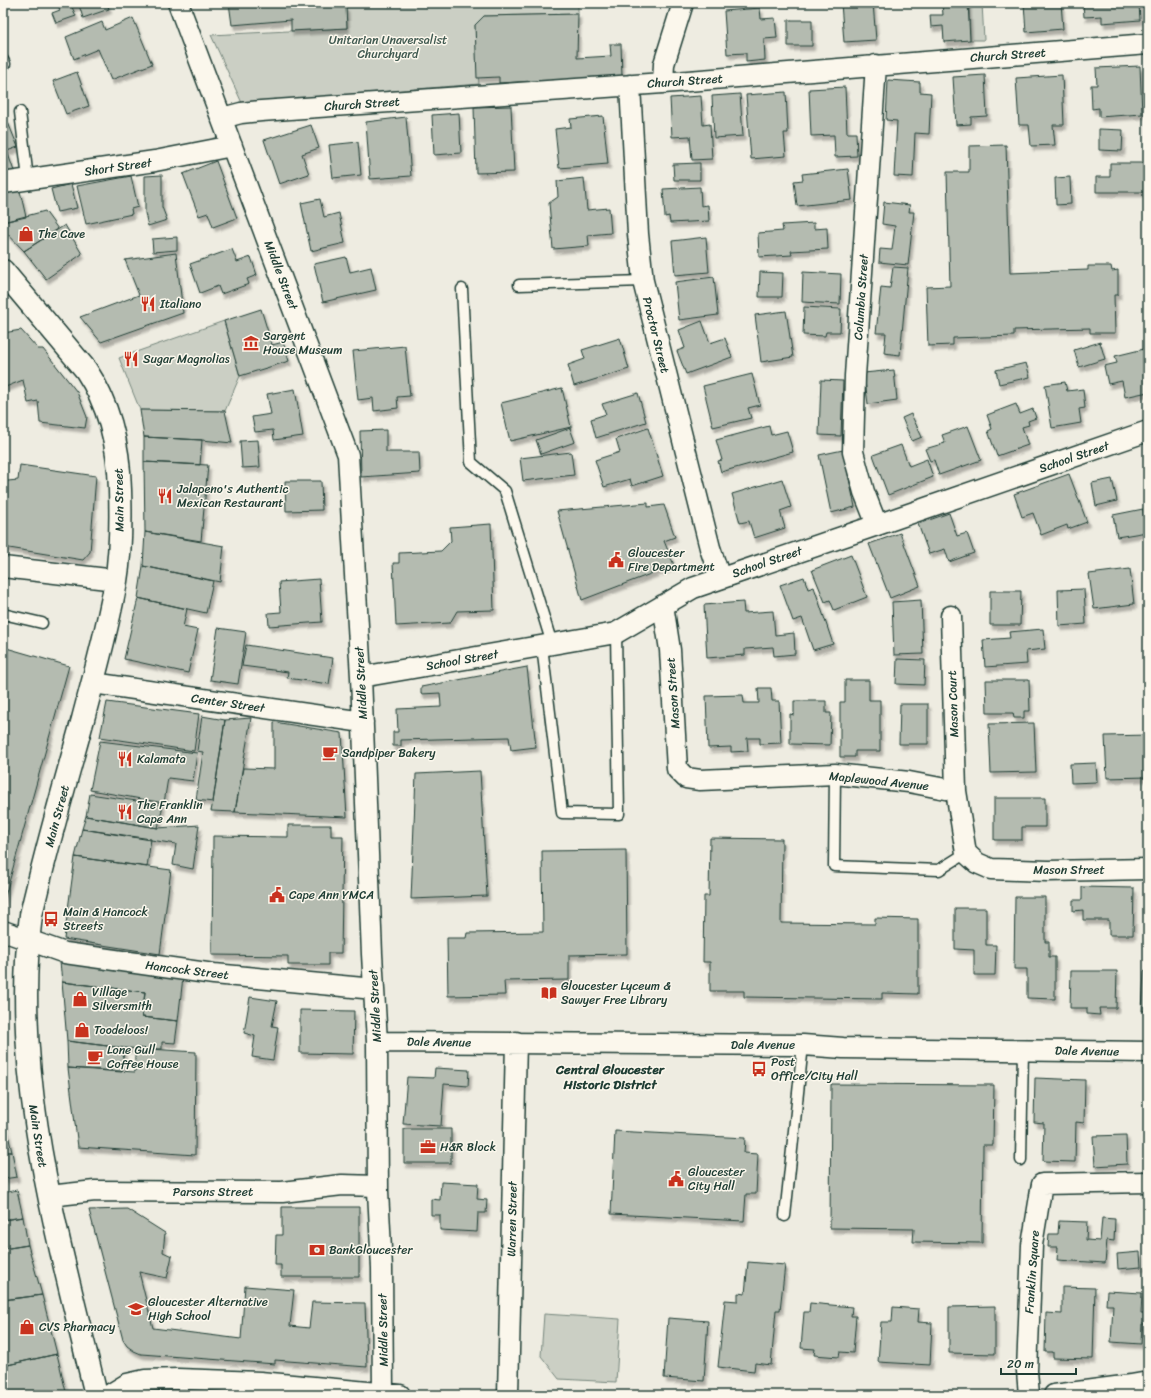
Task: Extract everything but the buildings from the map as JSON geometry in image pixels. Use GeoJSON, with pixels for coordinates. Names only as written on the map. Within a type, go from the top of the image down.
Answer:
{"type":"FeatureCollection","features":[{"type":"Feature","properties":{"kind":"main road","name":"Main Street"},"geometry":{"type":"LineString","coordinates":[[3,271],[96,384],[104,401],[117,450],[120,481],[121,530],[116,580],[93,683],[32,908],[27,941],[25,986],[33,1102],[49,1196],[96,1395]]}},
{"type":"Feature","properties":{"kind":"street","name":"Middle Street"},"geometry":{"type":"LineString","coordinates":[[178,3],[348,455],[361,677],[377,1042],[378,1186],[391,1394]]}},
{"type":"Feature","properties":{"kind":"street"},"geometry":{"type":"LineString","coordinates":[[663,83],[664,64],[683,3]]}},
{"type":"Feature","properties":{"kind":"street","name":"Church Street"},"geometry":{"type":"LineString","coordinates":[[222,118],[261,110],[663,83],[1148,44]]}},
{"type":"Feature","properties":{"kind":"street","name":"Columbia Street"},"geometry":{"type":"LineString","coordinates":[[876,65],[855,376],[853,452],[864,492],[877,525]]}},
{"type":"Feature","properties":{"kind":"street","name":"Proctor Street"},"geometry":{"type":"LineString","coordinates":[[630,85],[638,234],[643,281],[710,548],[720,578]]}},
{"type":"Feature","properties":{"kind":"street","name":"Short Street"},"geometry":{"type":"LineString","coordinates":[[3,183],[155,161],[232,146]]}},
{"type":"Feature","properties":{"kind":"street","name":"School Street"},"geometry":{"type":"LineString","coordinates":[[361,677],[377,676],[616,633],[693,588],[1148,431]]}},
{"type":"Feature","properties":{"kind":"street"},"geometry":{"type":"LineString","coordinates":[[3,567],[116,580]]}},
{"type":"Feature","properties":{"kind":"street","name":"Mason Street"},"geometry":{"type":"LineString","coordinates":[[663,605],[670,650],[677,769],[686,778]]}},
{"type":"Feature","properties":{"kind":"street","name":"Mason Court"},"geometry":{"type":"LineString","coordinates":[[951,616],[956,791]]}},
{"type":"Feature","properties":{"kind":"street","name":"Center Street"},"geometry":{"type":"LineString","coordinates":[[93,683],[363,722]]}},
{"type":"Feature","properties":{"kind":"street","name":"Maplewood Avenue"},"geometry":{"type":"LineString","coordinates":[[686,778],[700,780],[835,774],[909,782],[956,791]]}},
{"type":"Feature","properties":{"kind":"street"},"geometry":{"type":"LineString","coordinates":[[956,791],[966,853]]}},
{"type":"Feature","properties":{"kind":"street","name":"Mason Street"},"geometry":{"type":"LineString","coordinates":[[966,853],[977,863],[991,869],[1048,871],[1148,869]]}},
{"type":"Feature","properties":{"kind":"street","name":"Hancock Street"},"geometry":{"type":"LineString","coordinates":[[3,931],[27,941],[65,953],[214,974],[374,989]]}},
{"type":"Feature","properties":{"kind":"street","name":"Dale Avenue"},"geometry":{"type":"LineString","coordinates":[[377,1042],[803,1045],[843,1048],[1148,1052]]}},
{"type":"Feature","properties":{"kind":"street","name":"Warren Street"},"geometry":{"type":"LineString","coordinates":[[508,1395],[516,1042]]}},
{"type":"Feature","properties":{"kind":"street","name":"Franklin Square"},"geometry":{"type":"LineString","coordinates":[[1029,1395],[1027,1371],[1032,1245],[1042,1184],[1148,1182]]}},
{"type":"Feature","properties":{"kind":"street","name":"Parsons Street"},"geometry":{"type":"LineString","coordinates":[[49,1196],[95,1191],[282,1192],[342,1184],[378,1186]]}},
{"type":"Feature","properties":{"kind":"street"},"geometry":{"type":"LineString","coordinates":[[109,1395],[127,1384],[145,1380],[178,1379],[260,1382],[391,1394]]}},
{"type":"Feature","properties":{"kind":"street"},"geometry":{"type":"LineString","coordinates":[[1054,1395],[1131,1386],[1148,1382]]}},
{"type":"Feature","properties":{"kind":"lane"},"geometry":{"type":"LineString","coordinates":[[3,60],[5,64],[3,65]]}},
{"type":"Feature","properties":{"kind":"lane"},"geometry":{"type":"LineString","coordinates":[[20,112],[28,179]]}},
{"type":"Feature","properties":{"kind":"lane"},"geometry":{"type":"LineString","coordinates":[[519,285],[643,281]]}},
{"type":"Feature","properties":{"kind":"lane"},"geometry":{"type":"LineString","coordinates":[[462,289],[471,462],[505,491],[547,645],[562,813],[619,814],[616,633]]}},
{"type":"Feature","properties":{"kind":"lane"},"geometry":{"type":"LineString","coordinates":[[3,614],[42,624]]}},
{"type":"Feature","properties":{"kind":"lane"},"geometry":{"type":"LineString","coordinates":[[835,774],[834,866],[938,870],[966,853]]}},
{"type":"Feature","properties":{"kind":"lane"},"geometry":{"type":"LineString","coordinates":[[785,1216],[803,1045]]}},
{"type":"Feature","properties":{"kind":"lane"},"geometry":{"type":"LineString","coordinates":[[1022,1160],[1023,1050]]}},
{"type":"Feature","properties":{"kind":"green space","name":"Unitarian Unaversalist Churchyard"},"geometry":{"type":"Polygon","coordinates":[[[332,3],[578,3],[578,14],[484,16],[475,25],[479,84],[242,103],[211,35],[347,28],[346,7],[332,7],[332,3]]]}},
{"type":"Feature","properties":{"kind":"green space"},"geometry":{"type":"Polygon","coordinates":[[[969,3],[982,3],[984,40],[970,40],[969,3]]]}},
{"type":"Feature","properties":{"kind":"green space"},"geometry":{"type":"Polygon","coordinates":[[[224,321],[240,376],[225,411],[140,410],[119,358],[224,321]]]}},
{"type":"Feature","properties":{"kind":"green space"},"geometry":{"type":"Polygon","coordinates":[[[544,1314],[620,1319],[616,1382],[559,1379],[541,1356],[544,1314]]]}},
{"type":"Feature","properties":{"kind":"place","name":"The Cave"},"geometry":{"type":"Point","coordinates":[26,234]}},
{"type":"Feature","properties":{"kind":"place","name":"Italiano"},"geometry":{"type":"Point","coordinates":[148,304]}},
{"type":"Feature","properties":{"kind":"place","name":"Sargent House Museum"},"geometry":{"type":"Point","coordinates":[251,343]}},
{"type":"Feature","properties":{"kind":"place","name":"Sugar Magnolias"},"geometry":{"type":"Point","coordinates":[131,359]}},
{"type":"Feature","properties":{"kind":"place","name":"Jalapeno's Authentic Mexican Restaurant"},"geometry":{"type":"Point","coordinates":[165,496]}},
{"type":"Feature","properties":{"kind":"place","name":"Gloucester Fire Department"},"geometry":{"type":"Point","coordinates":[616,560]}},
{"type":"Feature","properties":{"kind":"place","name":"Sandpiper Bakery"},"geometry":{"type":"Point","coordinates":[330,753]}},
{"type":"Feature","properties":{"kind":"place","name":"Kalamata"},"geometry":{"type":"Point","coordinates":[125,759]}},
{"type":"Feature","properties":{"kind":"place","name":"The Franklin Cape Ann"},"geometry":{"type":"Point","coordinates":[125,812]}},
{"type":"Feature","properties":{"kind":"place","name":"Cape Ann YMCA"},"geometry":{"type":"Point","coordinates":[277,895]}},
{"type":"Feature","properties":{"kind":"place","name":"Main & Hancock Streets"},"geometry":{"type":"Point","coordinates":[51,919]}},
{"type":"Feature","properties":{"kind":"place","name":"Gloucester Lyceum & Sawyer Free Library"},"geometry":{"type":"Point","coordinates":[549,993]}},
{"type":"Feature","properties":{"kind":"place","name":"Village Silversmith"},"geometry":{"type":"Point","coordinates":[80,999]}},
{"type":"Feature","properties":{"kind":"place","name":"Toodeloos!"},"geometry":{"type":"Point","coordinates":[82,1030]}},
{"type":"Feature","properties":{"kind":"place","name":"Lone Gull Coffee House"},"geometry":{"type":"Point","coordinates":[95,1057]}},
{"type":"Feature","properties":{"kind":"place","name":"Post Office/City Hall"},"geometry":{"type":"Point","coordinates":[759,1069]}},
{"type":"Feature","properties":{"kind":"place","name":"H&R Block"},"geometry":{"type":"Point","coordinates":[428,1147]}},
{"type":"Feature","properties":{"kind":"place","name":"Gloucester City Hall"},"geometry":{"type":"Point","coordinates":[676,1179]}},
{"type":"Feature","properties":{"kind":"place","name":"BankGloucester"},"geometry":{"type":"Point","coordinates":[317,1250]}},
{"type":"Feature","properties":{"kind":"place","name":"Gloucester Alternative High School"},"geometry":{"type":"Point","coordinates":[136,1309]}},
{"type":"Feature","properties":{"kind":"place","name":"CVS Pharmacy"},"geometry":{"type":"Point","coordinates":[27,1327]}},
{"type":"Feature","properties":{"kind":"district","name":"Central Gloucester Historic District"},"geometry":{"type":"Point","coordinates":[610,1076]}}]}
